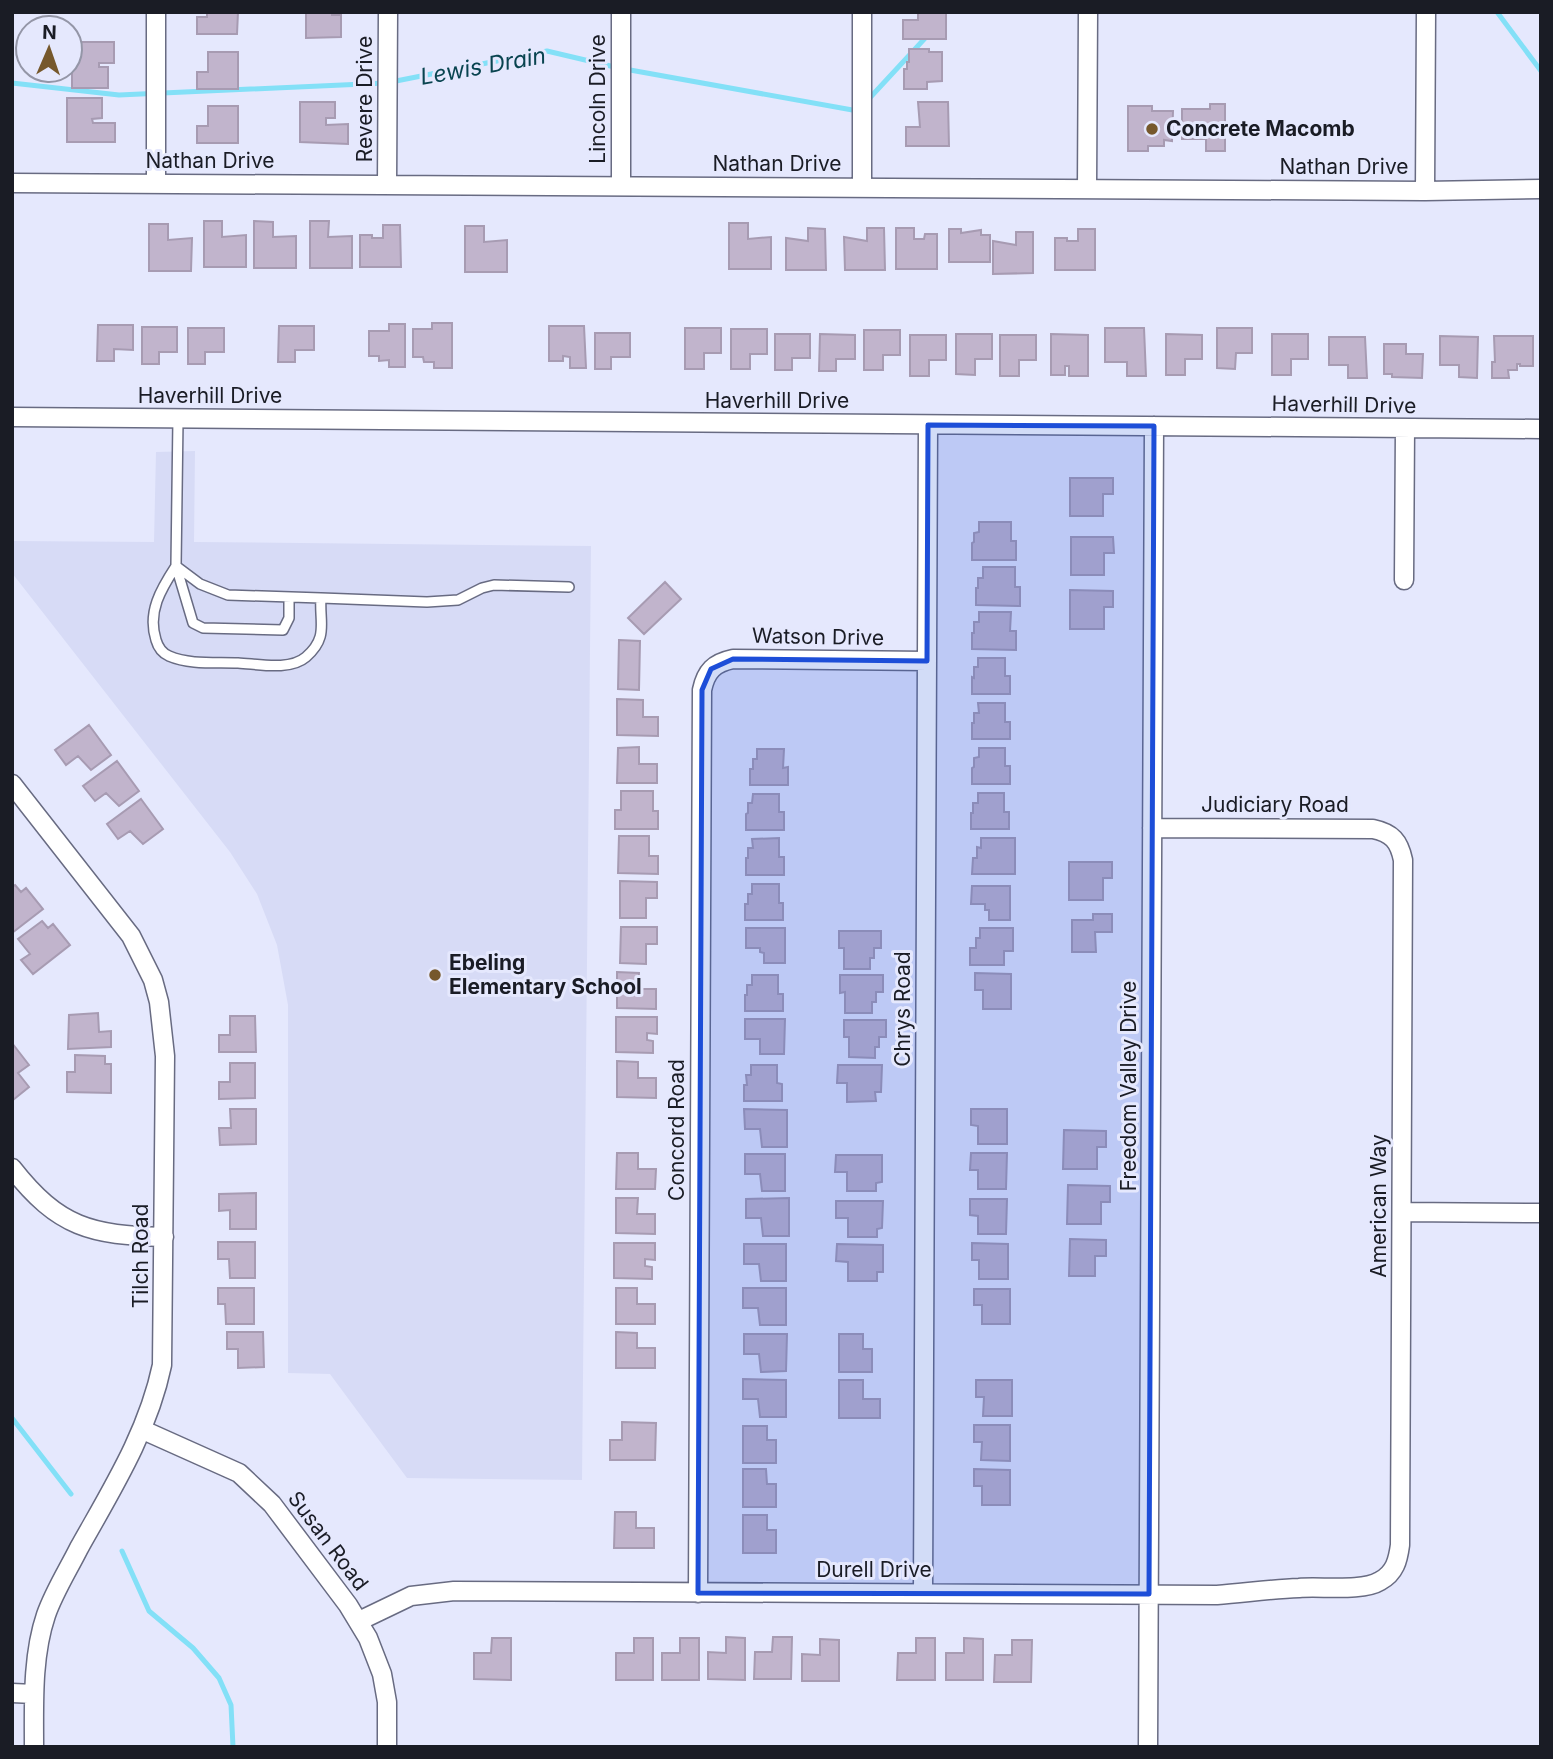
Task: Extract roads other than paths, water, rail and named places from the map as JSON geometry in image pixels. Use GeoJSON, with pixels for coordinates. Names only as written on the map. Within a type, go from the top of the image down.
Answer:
{"type":"FeatureCollection","features":[{"type":"Feature","properties":{"kind":"street"},"geometry":{"type":"LineString","coordinates":[[156,12],[156,183]]}},
{"type":"Feature","properties":{"kind":"street","name":"Revere Drive"},"geometry":{"type":"LineString","coordinates":[[387,185],[388,12]]}},
{"type":"Feature","properties":{"kind":"street","name":"Lincoln Drive"},"geometry":{"type":"LineString","coordinates":[[621,12],[621,186]]}},
{"type":"Feature","properties":{"kind":"street"},"geometry":{"type":"LineString","coordinates":[[862,12],[862,187]]}},
{"type":"Feature","properties":{"kind":"street"},"geometry":{"type":"LineString","coordinates":[[1087,188],[1088,12]]}},
{"type":"Feature","properties":{"kind":"street"},"geometry":{"type":"LineString","coordinates":[[1425,191],[1426,12]]}},
{"type":"Feature","properties":{"kind":"street","name":"Nathan Drive"},"geometry":{"type":"LineString","coordinates":[[12,183],[1425,191],[1541,189]]}},
{"type":"Feature","properties":{"kind":"street","name":"Haverhill Drive"},"geometry":{"type":"LineString","coordinates":[[12,417],[1541,429]]}},
{"type":"Feature","properties":{"kind":"street","name":"Chrys Road"},"geometry":{"type":"LineString","coordinates":[[923,1593],[929,425]]}},
{"type":"Feature","properties":{"kind":"street","name":"Freedom Valley Drive"},"geometry":{"type":"LineString","coordinates":[[1147,1747],[1154,426]]}},
{"type":"Feature","properties":{"kind":"street"},"geometry":{"type":"LineString","coordinates":[[1404,580],[1405,428]]}},
{"type":"Feature","properties":{"kind":"street","name":"Watson Drive"},"geometry":{"type":"LineString","coordinates":[[711,669],[721,662],[733,659],[927,660]]}},
{"type":"Feature","properties":{"kind":"street","name":"Concord Road"},"geometry":{"type":"LineString","coordinates":[[698,1593],[702,691],[705,678],[711,669]]}},
{"type":"Feature","properties":{"kind":"street","name":"Tilch Road"},"geometry":{"type":"LineString","coordinates":[[12,784],[131,936],[153,980],[159,1002],[165,1056],[162,1365],[157,1392],[142,1430],[46,1615],[40,1640],[34,1694],[34,1747]]}},
{"type":"Feature","properties":{"kind":"street","name":"Judiciary Road"},"geometry":{"type":"LineString","coordinates":[[1152,828],[1373,829],[1384,831],[1395,838]]}},
{"type":"Feature","properties":{"kind":"street","name":"American Way"},"geometry":{"type":"LineString","coordinates":[[1391,1573],[1398,1560],[1400,1545],[1402,1212],[1403,860],[1395,838]]}},
{"type":"Feature","properties":{"kind":"street"},"geometry":{"type":"LineString","coordinates":[[12,1168],[30,1191],[49,1208],[78,1225],[111,1234],[164,1237]]}},
{"type":"Feature","properties":{"kind":"street"},"geometry":{"type":"LineString","coordinates":[[1402,1212],[1541,1213]]}},
{"type":"Feature","properties":{"kind":"street","name":"Susan Road"},"geometry":{"type":"LineString","coordinates":[[142,1430],[239,1473],[272,1504],[359,1621],[368,1638],[382,1674],[387,1702],[387,1747]]}},
{"type":"Feature","properties":{"kind":"street","name":"Durell Drive"},"geometry":{"type":"LineString","coordinates":[[359,1621],[411,1596],[442,1592],[1217,1595],[1296,1588],[1361,1587],[1378,1583],[1391,1573]]}},
{"type":"Feature","properties":{"kind":"street"},"geometry":{"type":"LineString","coordinates":[[12,1693],[34,1694]]}},
{"type":"Feature","properties":{"kind":"lane"},"geometry":{"type":"LineString","coordinates":[[178,419],[176,566],[193,623],[203,628],[283,629],[289,618],[289,598]]}},
{"type":"Feature","properties":{"kind":"lane"},"geometry":{"type":"LineString","coordinates":[[176,566],[200,584],[228,595],[427,602],[458,600],[494,585],[569,587]]}},
{"type":"Feature","properties":{"kind":"lane"},"geometry":{"type":"LineString","coordinates":[[176,566],[161,588],[152,615],[153,631],[158,645],[166,655],[186,661],[288,665],[305,658],[318,643],[324,625],[320,612],[321,598]]}},
{"type":"Feature","properties":{"kind":"waterway","name":"Lewis Drain"},"geometry":{"type":"LineString","coordinates":[[1497,12],[1541,71]]}},
{"type":"Feature","properties":{"kind":"waterway","name":"Lewis Drain"},"geometry":{"type":"LineString","coordinates":[[866,102],[928,35]]}},
{"type":"Feature","properties":{"kind":"waterway","name":"Lewis Drain"},"geometry":{"type":"LineString","coordinates":[[12,83],[119,95],[386,83],[547,51],[619,68],[859,110]]}},
{"type":"Feature","properties":{"kind":"waterway"},"geometry":{"type":"LineString","coordinates":[[12,1418],[71,1494]]}},
{"type":"Feature","properties":{"kind":"waterway"},"geometry":{"type":"LineString","coordinates":[[122,1551],[149,1611],[193,1648],[219,1678],[231,1705],[233,1747]]}},
{"type":"Feature","properties":{"kind":"place","name":"Concrete Macomb"},"geometry":{"type":"Point","coordinates":[1152,129]}},
{"type":"Feature","properties":{"kind":"place","name":"Ebeling Elementary School"},"geometry":{"type":"Point","coordinates":[435,975]}}]}
